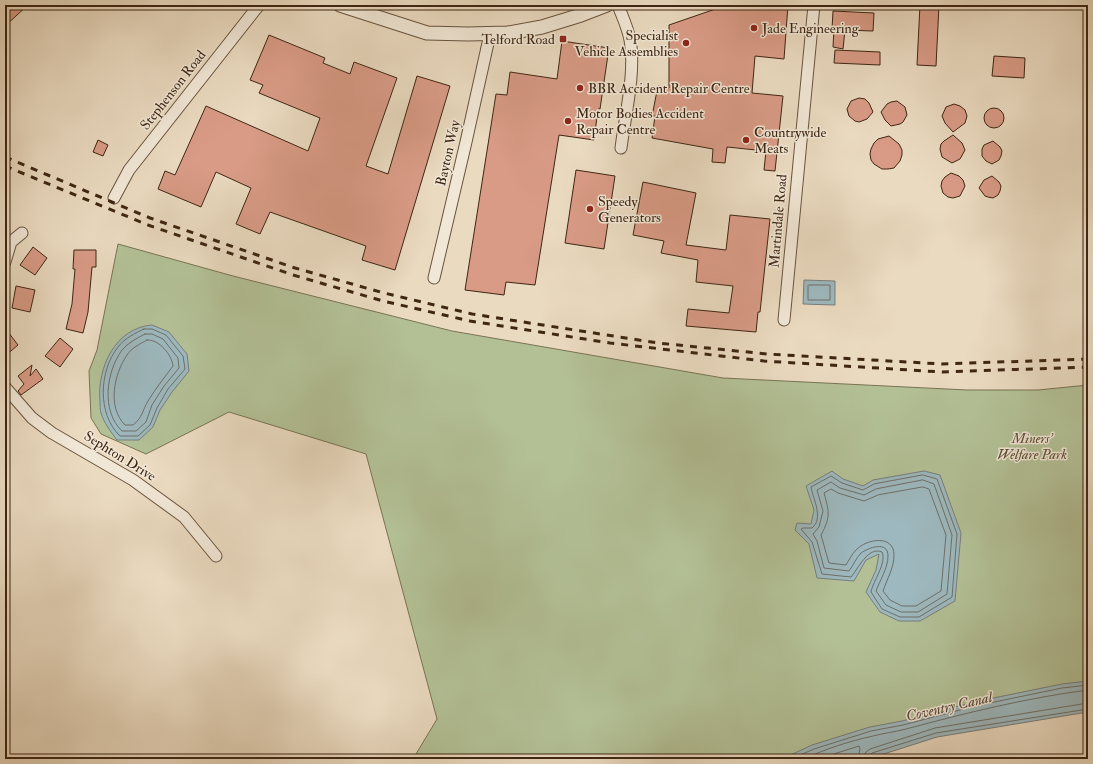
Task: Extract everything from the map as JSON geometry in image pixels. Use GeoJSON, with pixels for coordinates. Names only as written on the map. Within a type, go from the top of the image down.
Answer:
{"type":"FeatureCollection","features":[{"type":"Feature","properties":{"kind":"street","name":"Stephenson Road"},"geometry":{"type":"LineString","coordinates":[[114,198],[129,170],[259,5]]}},
{"type":"Feature","properties":{"kind":"street"},"geometry":{"type":"LineString","coordinates":[[340,5],[427,33],[490,34],[542,27],[582,15],[607,5]]}},
{"type":"Feature","properties":{"kind":"street"},"geometry":{"type":"LineString","coordinates":[[618,5],[630,39],[632,59],[621,148]]}},
{"type":"Feature","properties":{"kind":"street","name":"Martindale Road"},"geometry":{"type":"LineString","coordinates":[[784,320],[814,5]]}},
{"type":"Feature","properties":{"kind":"street","name":"Bayton Way"},"geometry":{"type":"LineString","coordinates":[[434,278],[490,34]]}},
{"type":"Feature","properties":{"kind":"street"},"geometry":{"type":"LineString","coordinates":[[5,262],[8,239],[22,233]]}},
{"type":"Feature","properties":{"kind":"street","name":"Sephton Drive"},"geometry":{"type":"LineString","coordinates":[[5,387],[32,418],[52,432],[133,480],[184,517],[216,556]]}},
{"type":"Feature","properties":{"kind":"green space","name":"Miners' Welfare Park"},"geometry":{"type":"Polygon","coordinates":[[[118,244],[233,276],[452,331],[723,378],[967,390],[1038,390],[1088,385],[1088,697],[820,759],[413,759],[437,719],[366,454],[229,412],[146,454],[101,434],[91,418],[89,371],[97,350],[118,244]]]}},
{"type":"Feature","properties":{"kind":"water"},"geometry":{"type":"Polygon","coordinates":[[[804,280],[835,281],[835,305],[803,304],[804,280]]]}},
{"type":"Feature","properties":{"kind":"water"},"geometry":{"type":"Polygon","coordinates":[[[152,325],[169,332],[187,354],[189,371],[160,410],[153,427],[139,440],[117,440],[102,417],[100,410],[100,388],[105,363],[118,342],[139,328],[152,325]]]}},
{"type":"Feature","properties":{"kind":"water"},"geometry":{"type":"Polygon","coordinates":[[[832,471],[843,479],[863,486],[873,480],[924,471],[940,475],[961,533],[955,601],[920,621],[899,621],[880,612],[866,592],[876,570],[879,554],[866,560],[854,581],[817,578],[809,544],[795,530],[797,523],[811,524],[814,510],[806,486],[832,471]]]}},
{"type":"Feature","properties":{"kind":"water"},"geometry":{"type":"Polygon","coordinates":[[[1088,681],[1088,712],[937,737],[868,759],[782,759],[812,745],[870,727],[902,721],[974,702],[1062,684],[1088,681]]]}},
{"type":"Feature","properties":{"kind":"building"},"geometry":{"type":"Polygon","coordinates":[[[5,5],[28,5],[5,26],[5,5]]]}},
{"type":"Feature","properties":{"kind":"building"},"geometry":{"type":"Polygon","coordinates":[[[727,5],[788,5],[784,59],[755,56],[752,93],[783,96],[775,171],[764,170],[766,151],[727,147],[725,163],[712,162],[713,149],[652,138],[655,116],[652,116],[658,86],[669,88],[669,25],[727,5]]]}},
{"type":"Feature","properties":{"kind":"building"},"geometry":{"type":"Polygon","coordinates":[[[920,5],[939,5],[936,66],[917,65],[920,5]]]}},
{"type":"Feature","properties":{"kind":"building"},"geometry":{"type":"Polygon","coordinates":[[[833,11],[874,13],[873,31],[845,30],[843,49],[833,47],[833,11]]]}},
{"type":"Feature","properties":{"kind":"building"},"geometry":{"type":"Polygon","coordinates":[[[269,35],[325,58],[323,63],[350,74],[354,62],[397,78],[366,166],[388,174],[417,76],[450,86],[395,270],[362,260],[366,246],[270,212],[260,234],[236,224],[251,188],[216,172],[201,207],[158,189],[165,171],[175,175],[206,106],[308,151],[320,118],[259,93],[263,85],[250,80],[269,35]]]}},
{"type":"Feature","properties":{"kind":"building"},"geometry":{"type":"Polygon","coordinates":[[[562,41],[609,48],[594,140],[559,135],[535,285],[506,282],[504,295],[465,290],[496,94],[507,95],[510,72],[557,79],[562,41]]]}},
{"type":"Feature","properties":{"kind":"building"},"geometry":{"type":"Polygon","coordinates":[[[835,50],[880,52],[880,65],[834,63],[835,50]]]}},
{"type":"Feature","properties":{"kind":"building"},"geometry":{"type":"Polygon","coordinates":[[[994,56],[1025,58],[1024,78],[992,76],[994,56]]]}},
{"type":"Feature","properties":{"kind":"building"},"geometry":{"type":"Polygon","coordinates":[[[859,98],[865,99],[869,103],[873,112],[867,119],[859,122],[855,121],[849,116],[847,109],[851,101],[859,98]]]}},
{"type":"Feature","properties":{"kind":"building"},"geometry":{"type":"Polygon","coordinates":[[[897,101],[905,107],[907,115],[903,122],[891,126],[885,120],[881,112],[887,104],[897,101]]]}},
{"type":"Feature","properties":{"kind":"building"},"geometry":{"type":"Polygon","coordinates":[[[954,104],[965,110],[967,116],[965,123],[953,132],[945,123],[942,116],[946,107],[954,104]]]}},
{"type":"Feature","properties":{"kind":"building"},"geometry":{"type":"Polygon","coordinates":[[[994,108],[1001,111],[1004,118],[1001,125],[994,128],[987,125],[984,118],[987,111],[994,108]]]}},
{"type":"Feature","properties":{"kind":"building"},"geometry":{"type":"Polygon","coordinates":[[[953,135],[962,143],[965,150],[960,159],[952,163],[942,157],[940,149],[941,144],[953,135]]]}},
{"type":"Feature","properties":{"kind":"building"},"geometry":{"type":"Polygon","coordinates":[[[889,136],[899,144],[902,150],[902,155],[900,161],[894,168],[882,169],[871,160],[871,149],[878,139],[889,136]]]}},
{"type":"Feature","properties":{"kind":"building"},"geometry":{"type":"Polygon","coordinates":[[[98,140],[108,145],[103,156],[93,152],[98,140]]]}},
{"type":"Feature","properties":{"kind":"building"},"geometry":{"type":"Polygon","coordinates":[[[993,141],[1002,151],[999,160],[992,164],[986,161],[982,156],[982,149],[984,145],[993,141]]]}},
{"type":"Feature","properties":{"kind":"building","name":"Speedy Generators"},"geometry":{"type":"Polygon","coordinates":[[[576,170],[615,176],[604,249],[565,243],[576,170]]]}},
{"type":"Feature","properties":{"kind":"building"},"geometry":{"type":"Polygon","coordinates":[[[951,173],[959,176],[963,180],[965,186],[960,196],[953,198],[948,197],[943,193],[941,186],[945,177],[951,173]]]}},
{"type":"Feature","properties":{"kind":"building"},"geometry":{"type":"Polygon","coordinates":[[[992,176],[1001,186],[998,195],[993,198],[985,196],[979,188],[984,180],[992,176]]]}},
{"type":"Feature","properties":{"kind":"building"},"geometry":{"type":"Polygon","coordinates":[[[643,182],[696,193],[686,245],[726,250],[730,215],[770,219],[760,312],[758,312],[756,332],[686,326],[688,309],[729,313],[733,286],[696,282],[698,260],[661,253],[664,241],[633,235],[643,182]]]}},
{"type":"Feature","properties":{"kind":"building"},"geometry":{"type":"Polygon","coordinates":[[[33,247],[47,258],[35,275],[20,265],[33,247]]]}},
{"type":"Feature","properties":{"kind":"building"},"geometry":{"type":"Polygon","coordinates":[[[74,250],[96,250],[96,267],[92,267],[88,312],[83,333],[66,329],[72,304],[75,269],[73,269],[74,250]]]}},
{"type":"Feature","properties":{"kind":"building"},"geometry":{"type":"Polygon","coordinates":[[[16,286],[35,290],[30,312],[12,308],[16,286]]]}},
{"type":"Feature","properties":{"kind":"building"},"geometry":{"type":"Polygon","coordinates":[[[5,328],[18,345],[5,356],[5,328]]]}},
{"type":"Feature","properties":{"kind":"building"},"geometry":{"type":"Polygon","coordinates":[[[60,338],[73,349],[60,367],[45,356],[60,338]]]}},
{"type":"Feature","properties":{"kind":"building"},"geometry":{"type":"Polygon","coordinates":[[[32,365],[30,376],[36,369],[43,379],[21,395],[18,391],[24,384],[18,376],[32,365]]]}},
{"type":"Feature","properties":{"kind":"railway"},"geometry":{"type":"LineString","coordinates":[[5,157],[150,218],[295,268],[384,293],[472,314],[658,343],[767,354],[942,364],[1088,359]]}},
{"type":"Feature","properties":{"kind":"railway"},"geometry":{"type":"LineString","coordinates":[[5,166],[148,225],[293,275],[383,301],[470,321],[610,343],[764,361],[942,372],[1088,367]]}},
{"type":"Feature","properties":{"kind":"place","name":"Jade Engineering"},"geometry":{"type":"Point","coordinates":[754,28]}},
{"type":"Feature","properties":{"kind":"place","name":"Telford Road"},"geometry":{"type":"Point","coordinates":[563,39]}},
{"type":"Feature","properties":{"kind":"place","name":"Specialist Vehicle Assemblies"},"geometry":{"type":"Point","coordinates":[686,43]}},
{"type":"Feature","properties":{"kind":"place","name":"BBR Accident Repair Centre"},"geometry":{"type":"Point","coordinates":[580,88]}},
{"type":"Feature","properties":{"kind":"place","name":"Motor Bodies Accident Repair Centre"},"geometry":{"type":"Point","coordinates":[568,121]}},
{"type":"Feature","properties":{"kind":"place","name":"Countrywide Meats"},"geometry":{"type":"Point","coordinates":[746,140]}},
{"type":"Feature","properties":{"kind":"place","name":"Speedy Generators"},"geometry":{"type":"Point","coordinates":[590,209]}},
{"type":"Feature","properties":{"kind":"water label","name":"Coventry Canal"},"geometry":{"type":"Point","coordinates":[949,707]}}]}
